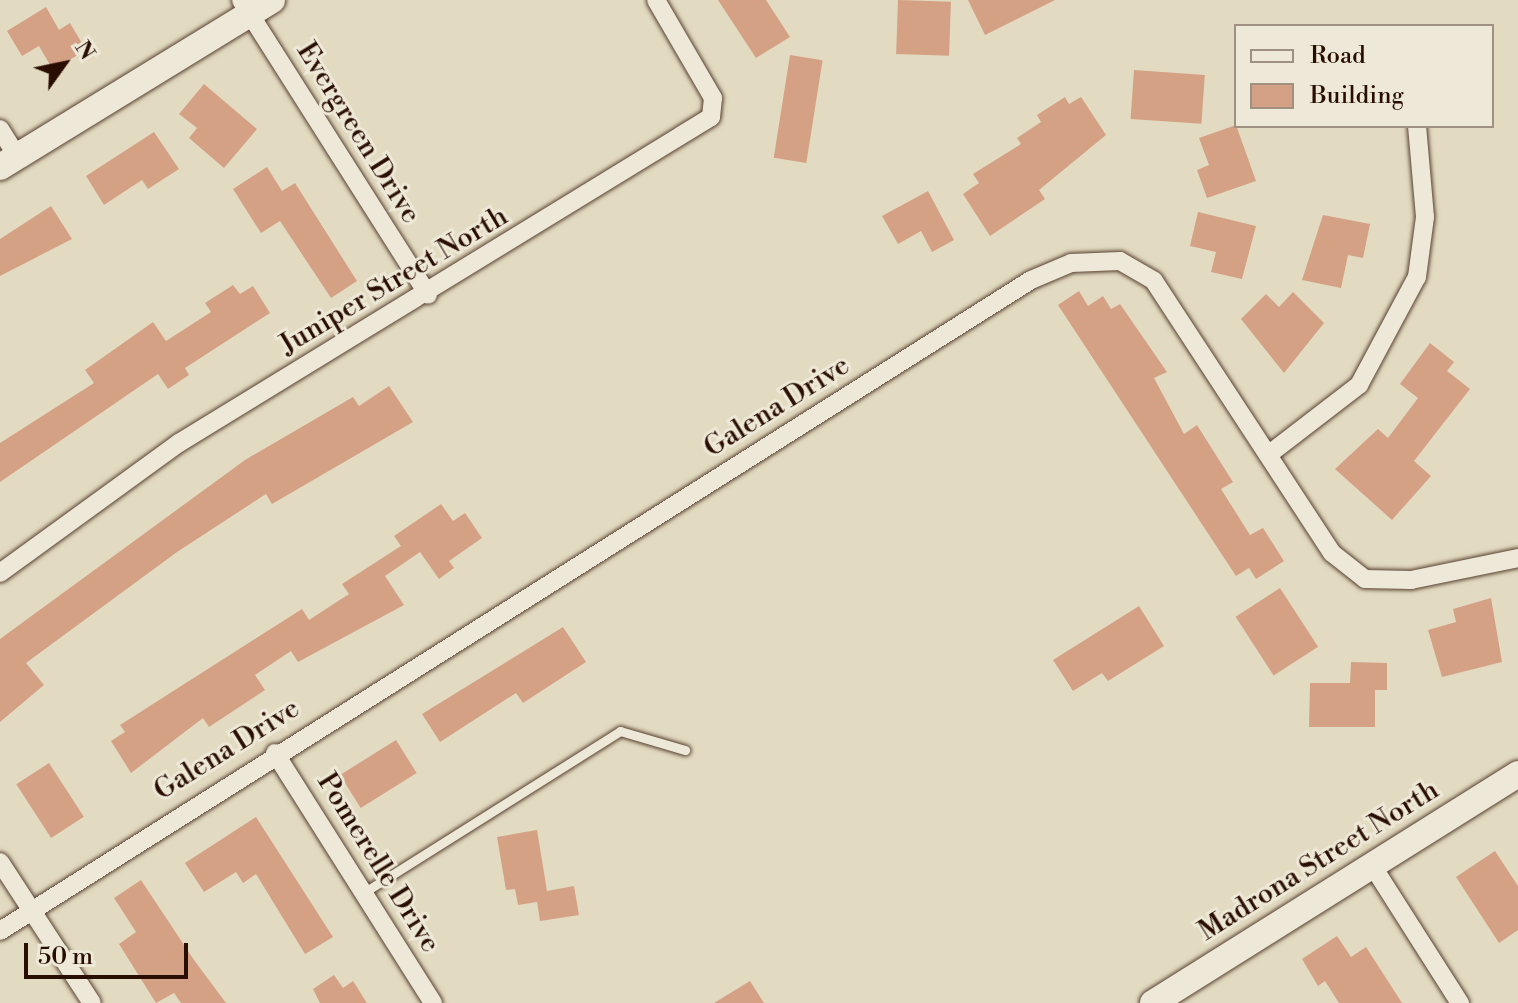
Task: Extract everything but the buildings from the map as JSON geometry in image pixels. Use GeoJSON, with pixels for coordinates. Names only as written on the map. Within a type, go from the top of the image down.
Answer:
{"type":"FeatureCollection","features":[{"type":"Feature","properties":{"kind":"street","name":"Juniper Street North"},"geometry":{"type":"LineString","coordinates":[[0,573],[179,443],[428,295],[711,117],[713,98],[656,0]]}},
{"type":"Feature","properties":{"kind":"street","name":"Evergreen Drive"},"geometry":{"type":"LineString","coordinates":[[254,5],[428,295]]}},
{"type":"Feature","properties":{"kind":"street"},"geometry":{"type":"LineString","coordinates":[[0,129],[8,162],[254,5]]}},
{"type":"Feature","properties":{"kind":"street"},"geometry":{"type":"LineString","coordinates":[[1272,452],[1359,385],[1417,277],[1425,217],[1417,128]]}},
{"type":"Feature","properties":{"kind":"street","name":"Galena Drive"},"geometry":{"type":"LineString","coordinates":[[0,931],[275,753],[1031,280],[1071,263],[1120,261],[1154,281],[1272,452],[1332,553],[1365,579],[1411,580],[1518,558]]}},
{"type":"Feature","properties":{"kind":"street","name":"Pomerelle Drive"},"geometry":{"type":"LineString","coordinates":[[275,753],[433,1003]]}},
{"type":"Feature","properties":{"kind":"street","name":"Madrona Street North"},"geometry":{"type":"LineString","coordinates":[[1153,1003],[1518,774]]}},
{"type":"Feature","properties":{"kind":"street"},"geometry":{"type":"LineString","coordinates":[[0,862],[92,1003]]}},
{"type":"Feature","properties":{"kind":"street"},"geometry":{"type":"LineString","coordinates":[[1372,865],[1460,1003]]}},
{"type":"Feature","properties":{"kind":"lane"},"geometry":{"type":"LineString","coordinates":[[363,893],[620,731],[685,750]]}}]}
